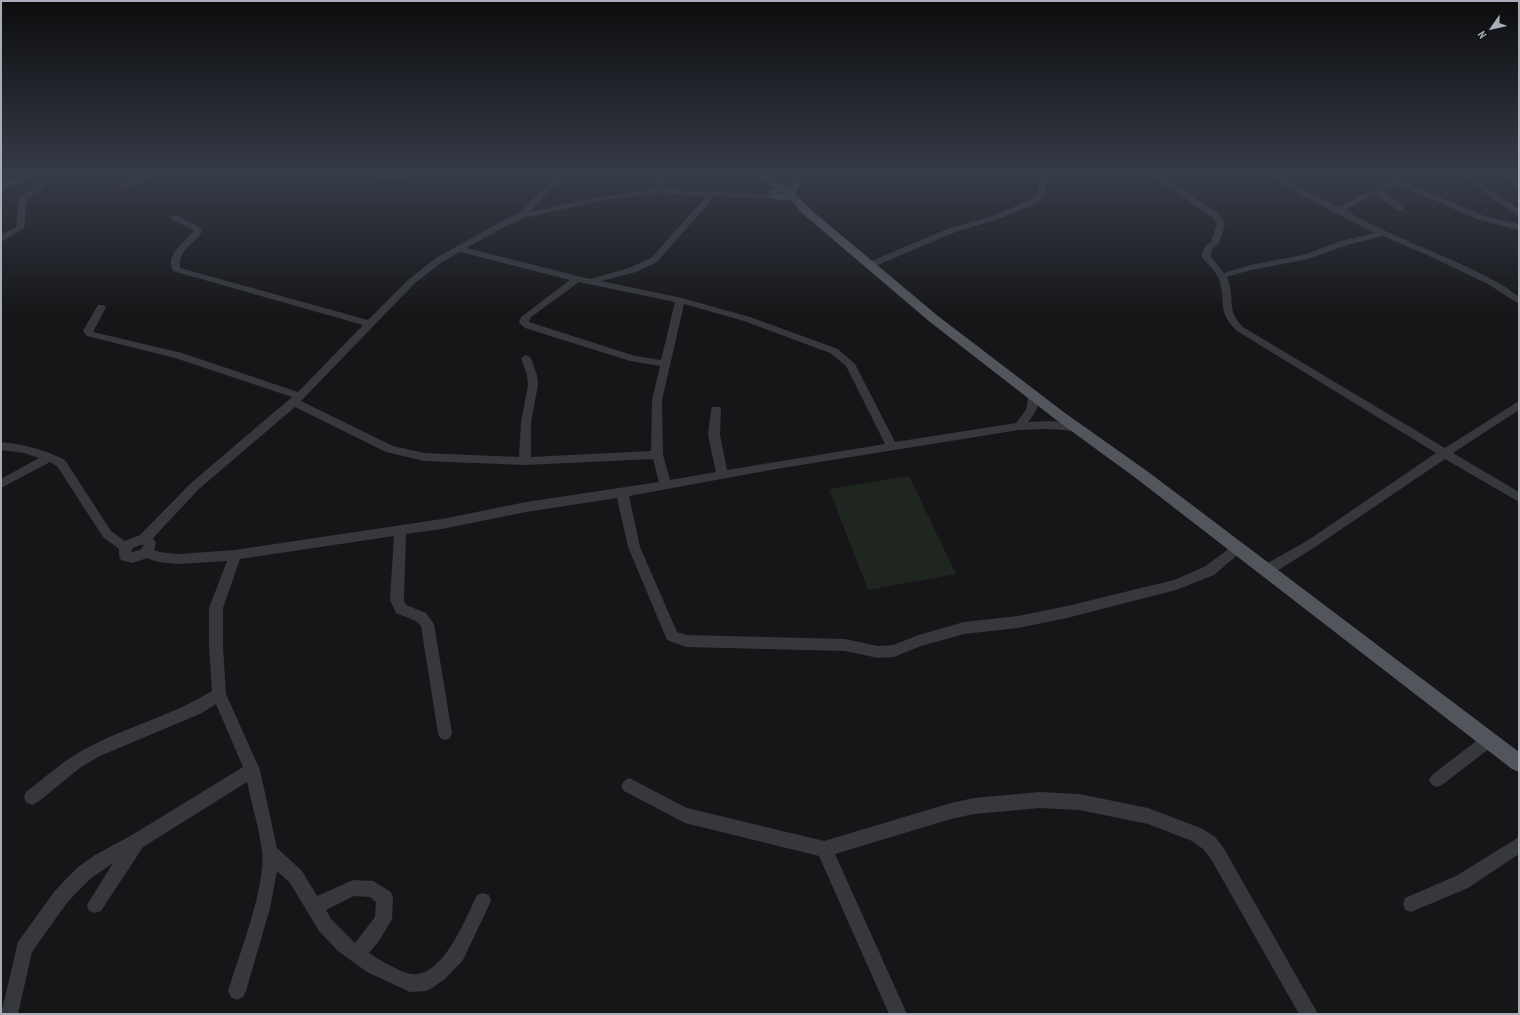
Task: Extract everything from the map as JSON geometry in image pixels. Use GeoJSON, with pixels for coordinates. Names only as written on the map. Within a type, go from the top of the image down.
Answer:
{"type":"FeatureCollection","features":[{"type":"Feature","properties":{"kind":"main road"},"geometry":{"type":"LineString","coordinates":[[821,223],[934,319],[1032,395],[1238,548],[1519,763]]}},
{"type":"Feature","properties":{"kind":"street"},"geometry":{"type":"LineString","coordinates":[[1,238],[20,228],[21,223]]}},
{"type":"Feature","properties":{"kind":"street"},"geometry":{"type":"LineString","coordinates":[[186,223],[198,229],[198,232],[179,250],[175,258],[176,269],[370,324]]}},
{"type":"Feature","properties":{"kind":"street"},"geometry":{"type":"LineString","coordinates":[[144,540],[195,486],[296,399],[411,282],[439,260],[504,223]]}},
{"type":"Feature","properties":{"kind":"street"},"geometry":{"type":"LineString","coordinates":[[589,281],[616,276],[643,266],[654,260],[687,223]]}},
{"type":"Feature","properties":{"kind":"street"},"geometry":{"type":"LineString","coordinates":[[871,266],[955,235],[963,229],[979,223]]}},
{"type":"Feature","properties":{"kind":"street"},"geometry":{"type":"LineString","coordinates":[[1221,223],[1215,243],[1209,247],[1204,256],[1222,276],[1228,314],[1232,322],[1240,329],[1519,498]]}},
{"type":"Feature","properties":{"kind":"street"},"geometry":{"type":"LineString","coordinates":[[1363,223],[1382,234],[1428,252],[1484,279],[1519,301]]}},
{"type":"Feature","properties":{"kind":"street"},"geometry":{"type":"LineString","coordinates":[[1502,223],[1519,228]]}},
{"type":"Feature","properties":{"kind":"street"},"geometry":{"type":"LineString","coordinates":[[1222,276],[1250,268],[1305,257],[1344,243],[1382,234]]}},
{"type":"Feature","properties":{"kind":"street"},"geometry":{"type":"LineString","coordinates":[[458,249],[577,279],[680,300],[747,319],[834,351],[850,364],[892,447]]}},
{"type":"Feature","properties":{"kind":"street"},"geometry":{"type":"LineString","coordinates":[[609,285],[616,276]]}},
{"type":"Feature","properties":{"kind":"street"},"geometry":{"type":"LineString","coordinates":[[577,279],[528,315],[524,320],[524,323],[528,326],[634,359],[665,364]]}},
{"type":"Feature","properties":{"kind":"street"},"geometry":{"type":"LineString","coordinates":[[666,485],[657,455],[657,400],[680,300]]}},
{"type":"Feature","properties":{"kind":"street"},"geometry":{"type":"LineString","coordinates":[[101,307],[89,327],[88,331],[90,334],[178,355],[296,399],[390,449],[424,458],[525,461],[657,455]]}},
{"type":"Feature","properties":{"kind":"street"},"geometry":{"type":"LineString","coordinates":[[525,461],[526,422],[534,385],[526,358]]}},
{"type":"Feature","properties":{"kind":"street"},"geometry":{"type":"LineString","coordinates":[[1020,426],[1031,411],[1032,395]]}},
{"type":"Feature","properties":{"kind":"street"},"geometry":{"type":"LineString","coordinates":[[1031,411],[1047,406]]}},
{"type":"Feature","properties":{"kind":"street"},"geometry":{"type":"LineString","coordinates":[[1267,570],[1311,544],[1445,453],[1519,406]]}},
{"type":"Feature","properties":{"kind":"street"},"geometry":{"type":"LineString","coordinates":[[716,410],[714,434],[722,475]]}},
{"type":"Feature","properties":{"kind":"street"},"geometry":{"type":"LineString","coordinates":[[1031,411],[1048,425]]}},
{"type":"Feature","properties":{"kind":"street"},"geometry":{"type":"LineString","coordinates":[[1048,425],[1060,416]]}},
{"type":"Feature","properties":{"kind":"street"},"geometry":{"type":"LineString","coordinates":[[146,552],[158,557],[178,558],[235,555],[442,524],[526,507],[622,493],[1020,426],[1048,425],[1076,427]]}},
{"type":"Feature","properties":{"kind":"street"},"geometry":{"type":"LineString","coordinates":[[1,446],[18,447],[50,457],[61,463],[107,534],[126,548]]}},
{"type":"Feature","properties":{"kind":"street"},"geometry":{"type":"LineString","coordinates":[[1,484],[50,457]]}},
{"type":"Feature","properties":{"kind":"street"},"geometry":{"type":"LineString","coordinates":[[622,493],[634,547],[656,601],[672,636],[686,641],[845,645],[878,652],[894,651],[919,641],[964,628],[1018,622],[1066,612],[1176,585],[1209,570],[1238,548]]}},
{"type":"Feature","properties":{"kind":"street"},"geometry":{"type":"LineString","coordinates":[[400,530],[397,600],[401,610],[421,617],[427,624],[445,733]]}},
{"type":"Feature","properties":{"kind":"street"},"geometry":{"type":"LineString","coordinates":[[144,540],[148,540],[150,546],[146,552],[134,558],[125,556],[124,552],[126,548],[136,541],[144,540]]}},
{"type":"Feature","properties":{"kind":"street"},"geometry":{"type":"LineString","coordinates":[[235,555],[216,608],[216,646],[220,694],[252,770],[270,852],[269,874],[262,908],[237,991]]}},
{"type":"Feature","properties":{"kind":"street"},"geometry":{"type":"LineString","coordinates":[[32,798],[76,762],[95,751],[197,708],[220,694]]}},
{"type":"Feature","properties":{"kind":"street"},"geometry":{"type":"LineString","coordinates":[[1437,780],[1489,740]]}},
{"type":"Feature","properties":{"kind":"street"},"geometry":{"type":"LineString","coordinates":[[9,1014],[24,948],[60,898],[84,873],[101,861],[138,841],[252,770]]}},
{"type":"Feature","properties":{"kind":"street"},"geometry":{"type":"LineString","coordinates":[[629,786],[685,814],[824,849],[951,811],[974,806],[1040,800],[1079,802],[1148,816],[1197,835],[1209,843],[1217,853],[1309,1014]]}},
{"type":"Feature","properties":{"kind":"street"},"geometry":{"type":"LineString","coordinates":[[95,905],[138,841]]}},
{"type":"Feature","properties":{"kind":"street"},"geometry":{"type":"LineString","coordinates":[[1411,904],[1462,882],[1519,845]]}},
{"type":"Feature","properties":{"kind":"street"},"geometry":{"type":"LineString","coordinates":[[824,849],[898,1014]]}},
{"type":"Feature","properties":{"kind":"street"},"geometry":{"type":"LineString","coordinates":[[270,852],[296,877],[325,925],[344,945],[373,966],[410,983],[426,982],[439,973],[456,954],[483,901]]}},
{"type":"Feature","properties":{"kind":"street"},"geometry":{"type":"LineString","coordinates":[[314,907],[353,888],[373,889],[385,898],[383,919],[372,936],[357,954]]}},
{"type":"Feature","properties":{"kind":"shaded area"},"geometry":{"type":"Polygon","coordinates":[[[909,476],[956,574],[868,590],[829,489],[909,476]]]}}]}
